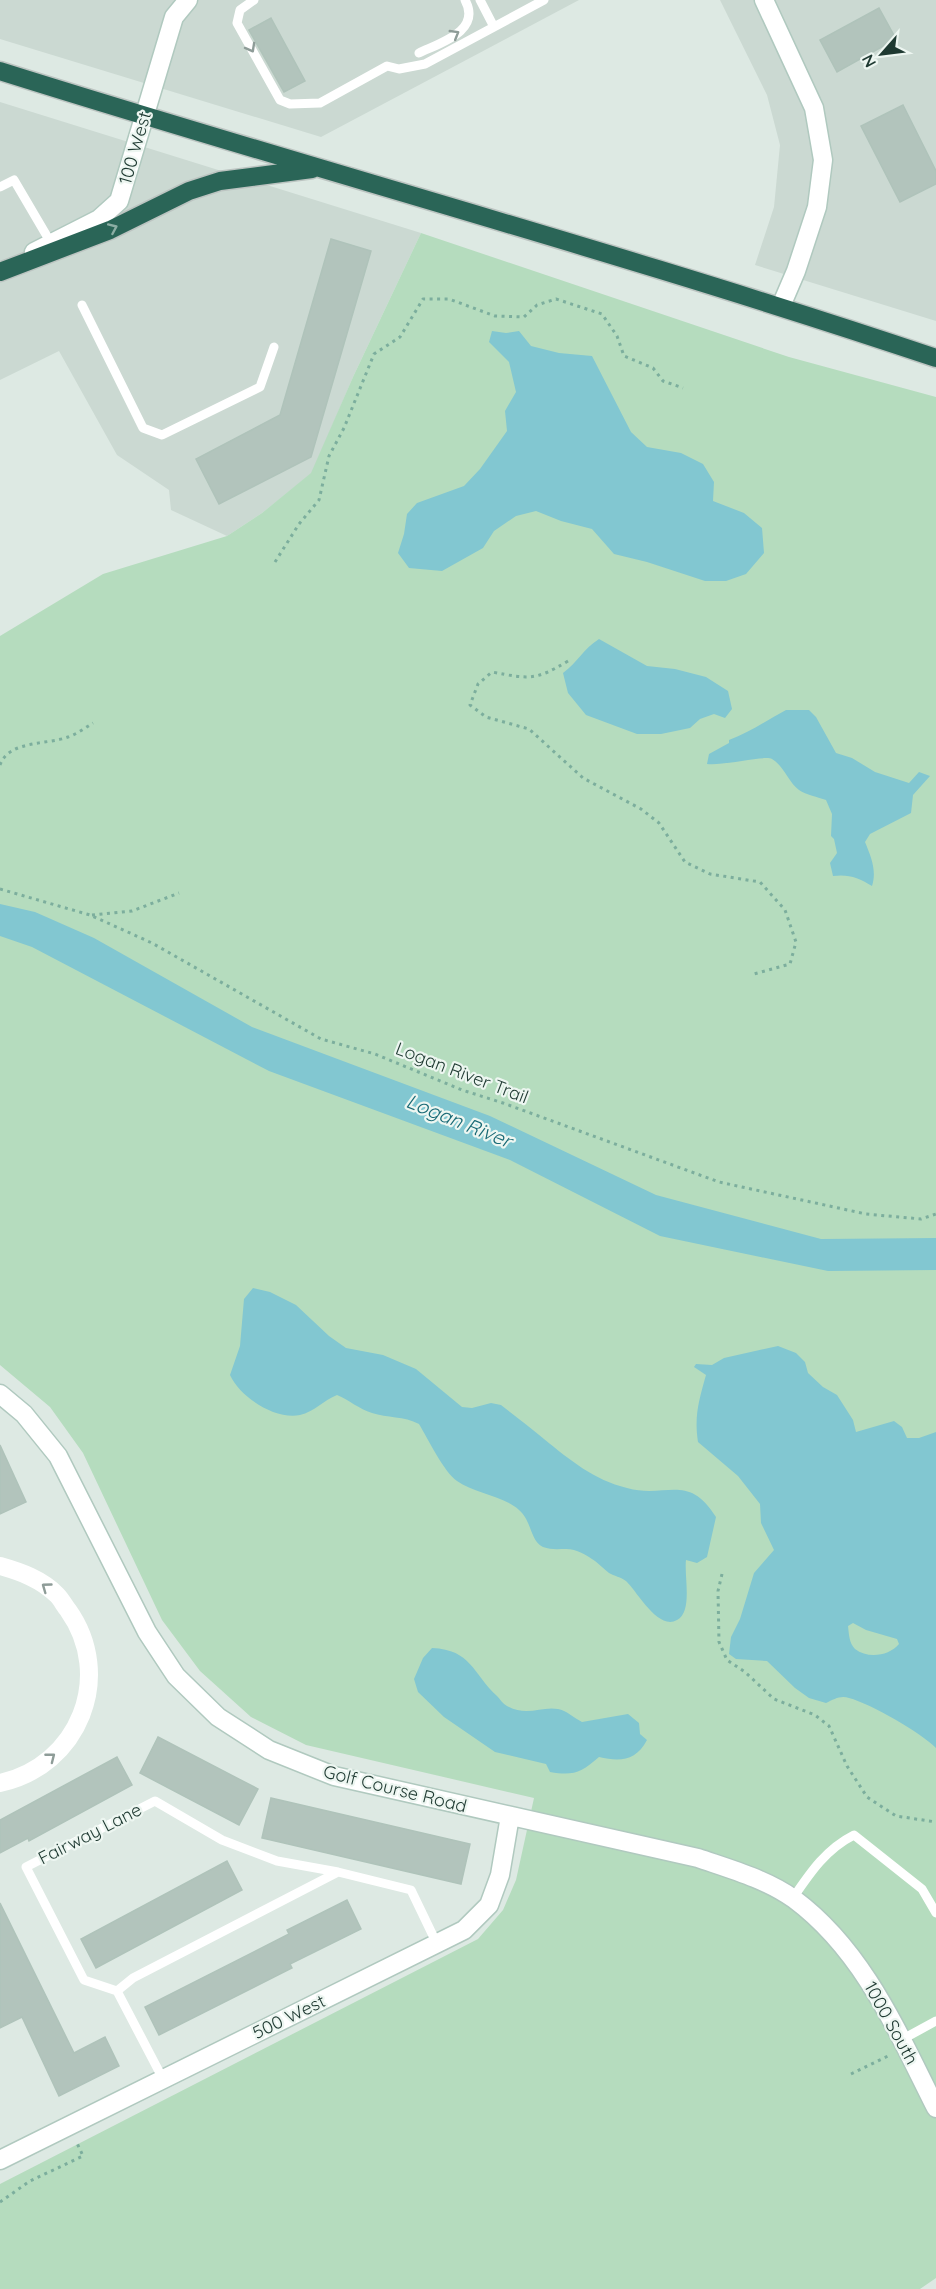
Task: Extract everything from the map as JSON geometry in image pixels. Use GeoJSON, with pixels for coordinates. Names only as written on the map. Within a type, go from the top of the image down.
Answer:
{"type":"FeatureCollection","features":[{"type":"Feature","properties":{"kind":"highway"},"geometry":{"type":"LineString","coordinates":[[0,71],[781,306],[936,358]]}},
{"type":"Feature","properties":{"kind":"highway"},"geometry":{"type":"LineString","coordinates":[[0,271],[110,230],[189,191],[210,184],[321,168]]}},
{"type":"Feature","properties":{"kind":"street","name":"100 West"},"geometry":{"type":"LineString","coordinates":[[0,271],[99,219],[119,201],[174,17],[188,0]]}},
{"type":"Feature","properties":{"kind":"street"},"geometry":{"type":"LineString","coordinates":[[764,0],[814,108],[823,160],[816,207],[796,271],[781,306]]}},
{"type":"Feature","properties":{"kind":"street","name":"Golf Course Road"},"geometry":{"type":"LineString","coordinates":[[0,1394],[24,1414],[58,1456],[147,1632],[176,1676],[218,1717],[269,1750],[334,1776],[698,1858],[748,1875],[793,1898],[841,1942]]}},
{"type":"Feature","properties":{"kind":"street"},"geometry":{"type":"LineString","coordinates":[[0,1566],[28,1574],[57,1595],[78,1624],[89,1659],[88,1692],[78,1724],[59,1751],[33,1771],[0,1783]]}},
{"type":"Feature","properties":{"kind":"street","name":"500 West"},"geometry":{"type":"LineString","coordinates":[[0,2160],[464,1930],[489,1905],[500,1875],[510,1816]]}},
{"type":"Feature","properties":{"kind":"street","name":"1000 South"},"geometry":{"type":"LineString","coordinates":[[841,1942],[869,1981],[936,2108]]}},
{"type":"Feature","properties":{"kind":"lane"},"geometry":{"type":"LineString","coordinates":[[254,0],[240,10],[237,23],[280,100],[290,104],[320,103],[387,66],[399,69],[425,64],[533,3],[544,0]]}},
{"type":"Feature","properties":{"kind":"lane"},"geometry":{"type":"LineString","coordinates":[[419,53],[465,28],[469,17],[465,0]]}},
{"type":"Feature","properties":{"kind":"lane"},"geometry":{"type":"LineString","coordinates":[[480,0],[494,27]]}},
{"type":"Feature","properties":{"kind":"lane"},"geometry":{"type":"LineString","coordinates":[[0,187],[14,180],[51,243]]}},
{"type":"Feature","properties":{"kind":"lane"},"geometry":{"type":"LineString","coordinates":[[82,305],[143,428],[162,435],[260,387],[274,347]]}},
{"type":"Feature","properties":{"kind":"lane","name":"Fairway Lane"},"geometry":{"type":"LineString","coordinates":[[117,1991],[84,1980],[26,1868],[155,1801],[222,1840],[277,1861],[338,1872],[411,1890],[437,1944]]}},
{"type":"Feature","properties":{"kind":"lane"},"geometry":{"type":"LineString","coordinates":[[793,1898],[807,1876],[837,1844],[854,1835],[922,1889],[936,1913]]}},
{"type":"Feature","properties":{"kind":"lane"},"geometry":{"type":"LineString","coordinates":[[164,2079],[117,1991],[133,1978],[338,1872]]}},
{"type":"Feature","properties":{"kind":"lane"},"geometry":{"type":"LineString","coordinates":[[902,2040],[936,2020]]}},
{"type":"Feature","properties":{"kind":"path"},"geometry":{"type":"LineString","coordinates":[[275,562],[299,524],[319,500],[329,456],[344,428],[374,354],[400,337],[423,299],[449,299],[495,316],[524,317],[537,305],[555,299],[602,314],[617,336],[624,356],[653,368],[663,381],[683,388]]}},
{"type":"Feature","properties":{"kind":"path"},"geometry":{"type":"LineString","coordinates":[[567,661],[545,674],[525,679],[492,672],[478,684],[470,705],[486,717],[529,729],[583,778],[641,809],[659,823],[685,862],[710,874],[760,882],[785,910],[796,942],[790,964],[754,974]]}},
{"type":"Feature","properties":{"kind":"path"},"geometry":{"type":"LineString","coordinates":[[0,765],[13,749],[69,737],[93,723]]}},
{"type":"Feature","properties":{"kind":"path","name":"Logan River Trail"},"geometry":{"type":"LineString","coordinates":[[0,889],[90,915],[152,944],[321,1039],[375,1054],[462,1090],[709,1178],[866,1214],[921,1219],[936,1214]]}},
{"type":"Feature","properties":{"kind":"path"},"geometry":{"type":"LineString","coordinates":[[90,915],[132,911],[179,893]]}},
{"type":"Feature","properties":{"kind":"path"},"geometry":{"type":"LineString","coordinates":[[722,1574],[718,1591],[719,1642],[727,1660],[745,1672],[774,1699],[815,1715],[828,1726],[847,1766],[867,1797],[896,1816],[936,1822]]}},
{"type":"Feature","properties":{"kind":"path"},"geometry":{"type":"LineString","coordinates":[[0,2202],[30,2181],[83,2156],[76,2141]]}},
{"type":"Feature","properties":{"kind":"shaded area"},"geometry":{"type":"Polygon","coordinates":[[[0,0],[579,0],[321,137],[0,39],[0,0]]]}},
{"type":"Feature","properties":{"kind":"shaded area"},"geometry":{"type":"Polygon","coordinates":[[[720,0],[936,0],[936,321],[755,265],[774,207],[780,145],[767,95],[720,0]]]}},
{"type":"Feature","properties":{"kind":"shaded area"},"geometry":{"type":"Polygon","coordinates":[[[0,102],[421,233],[353,377],[312,473],[262,513],[227,536],[171,510],[169,490],[117,455],[59,351],[0,380],[0,102]]]}},
{"type":"Feature","properties":{"kind":"green space"},"geometry":{"type":"Polygon","coordinates":[[[421,233],[789,357],[936,397],[936,2278],[920,2289],[0,2289],[0,2184],[478,1939],[503,1910],[516,1880],[534,1798],[306,1745],[251,1717],[200,1671],[162,1620],[83,1453],[50,1407],[0,1365],[0,636],[103,574],[227,536],[262,513],[311,473],[353,377],[421,233]]]}},
{"type":"Feature","properties":{"kind":"water"},"geometry":{"type":"Polygon","coordinates":[[[492,331],[506,333],[519,331],[531,346],[559,353],[592,356],[631,432],[647,447],[681,453],[703,464],[714,482],[713,501],[744,513],[762,528],[764,553],[746,574],[726,581],[705,581],[614,554],[592,529],[561,521],[536,511],[516,516],[494,531],[483,548],[442,571],[409,568],[398,553],[407,514],[417,503],[464,486],[480,469],[507,431],[505,411],[516,392],[509,362],[489,342],[492,331]]]}},
{"type":"Feature","properties":{"kind":"water"},"geometry":{"type":"Polygon","coordinates":[[[599,639],[647,666],[675,669],[706,677],[728,691],[732,709],[725,718],[714,714],[700,719],[690,728],[661,734],[637,734],[586,715],[568,693],[563,673],[599,639]]]}},
{"type":"Feature","properties":{"kind":"water"},"geometry":{"type":"Polygon","coordinates":[[[786,710],[809,710],[816,717],[836,753],[852,758],[875,772],[909,783],[919,772],[930,776],[913,795],[911,813],[870,834],[865,842],[874,869],[872,886],[854,877],[833,876],[830,863],[837,853],[834,839],[831,836],[832,814],[826,800],[799,790],[772,759],[707,764],[709,754],[729,743],[729,740],[786,710]]]}},
{"type":"Feature","properties":{"kind":"water","name":"Logan River"},"geometry":{"type":"Polygon","coordinates":[[[0,904],[35,912],[94,938],[252,1027],[490,1116],[656,1195],[821,1239],[936,1238],[936,1270],[828,1271],[660,1236],[510,1160],[269,1071],[32,947],[0,936],[0,904]]]}},
{"type":"Feature","properties":{"kind":"water"},"geometry":{"type":"Polygon","coordinates":[[[253,1288],[270,1292],[296,1305],[329,1336],[346,1348],[383,1355],[416,1369],[462,1407],[472,1408],[491,1403],[501,1405],[593,1475],[641,1491],[676,1490],[696,1495],[706,1503],[716,1517],[707,1557],[697,1563],[686,1560],[687,1593],[682,1616],[670,1622],[663,1620],[648,1608],[626,1581],[609,1573],[595,1561],[574,1550],[543,1547],[533,1536],[523,1515],[513,1505],[464,1485],[452,1477],[419,1424],[372,1413],[337,1395],[314,1409],[300,1415],[290,1416],[270,1410],[250,1399],[230,1375],[240,1346],[244,1299],[253,1288]]]}},
{"type":"Feature","properties":{"kind":"water"},"geometry":{"type":"Polygon","coordinates":[[[778,1346],[796,1353],[805,1362],[808,1373],[823,1387],[837,1395],[853,1420],[856,1432],[894,1421],[902,1427],[907,1438],[919,1438],[936,1432],[936,1748],[907,1727],[870,1706],[846,1697],[826,1703],[809,1698],[767,1661],[736,1659],[729,1654],[731,1637],[740,1619],[754,1573],[774,1550],[761,1523],[760,1504],[738,1476],[698,1442],[697,1416],[706,1375],[694,1367],[696,1364],[712,1365],[724,1358],[778,1346]],[[853,1623],[848,1626],[852,1644],[860,1652],[878,1655],[890,1651],[899,1644],[897,1639],[866,1630],[853,1623]]]}},
{"type":"Feature","properties":{"kind":"water"},"geometry":{"type":"Polygon","coordinates":[[[432,1648],[456,1653],[464,1658],[503,1703],[514,1709],[527,1711],[558,1709],[582,1722],[628,1714],[639,1723],[640,1734],[647,1740],[633,1756],[621,1759],[599,1757],[582,1770],[565,1774],[550,1772],[546,1764],[495,1752],[444,1717],[418,1692],[414,1679],[423,1658],[432,1648]]]}},
{"type":"Feature","properties":{"kind":"building"},"geometry":{"type":"Polygon","coordinates":[[[879,8],[896,39],[837,72],[820,40],[879,8]]]}},
{"type":"Feature","properties":{"kind":"building"},"geometry":{"type":"Polygon","coordinates":[[[271,18],[305,81],[284,92],[249,30],[271,18]]]}},
{"type":"Feature","properties":{"kind":"building"},"geometry":{"type":"Polygon","coordinates":[[[903,105],[936,171],[936,184],[900,202],[861,126],[903,105]]]}},
{"type":"Feature","properties":{"kind":"building"},"geometry":{"type":"Polygon","coordinates":[[[331,239],[371,251],[311,457],[219,504],[196,459],[280,415],[331,239]]]}},
{"type":"Feature","properties":{"kind":"building"},"geometry":{"type":"Polygon","coordinates":[[[0,1445],[26,1502],[0,1514],[0,1445]]]}},
{"type":"Feature","properties":{"kind":"building"},"geometry":{"type":"Polygon","coordinates":[[[158,1737],[258,1789],[239,1825],[140,1773],[158,1737]]]}},
{"type":"Feature","properties":{"kind":"building"},"geometry":{"type":"Polygon","coordinates":[[[117,1757],[132,1785],[29,1841],[28,1838],[0,1853],[0,1820],[117,1757]]]}},
{"type":"Feature","properties":{"kind":"building"},"geometry":{"type":"Polygon","coordinates":[[[271,1798],[470,1844],[461,1884],[262,1838],[271,1798]]]}},
{"type":"Feature","properties":{"kind":"building"},"geometry":{"type":"Polygon","coordinates":[[[227,1861],[242,1890],[96,1968],[81,1939],[227,1861]]]}},
{"type":"Feature","properties":{"kind":"building"},"geometry":{"type":"Polygon","coordinates":[[[347,1900],[361,1929],[290,1964],[292,1968],[159,2035],[145,2007],[289,1934],[287,1930],[347,1900]]]}},
{"type":"Feature","properties":{"kind":"building"},"geometry":{"type":"Polygon","coordinates":[[[0,1903],[74,2053],[105,2037],[119,2066],[59,2096],[22,2017],[0,2028],[0,1903]]]}}]}
